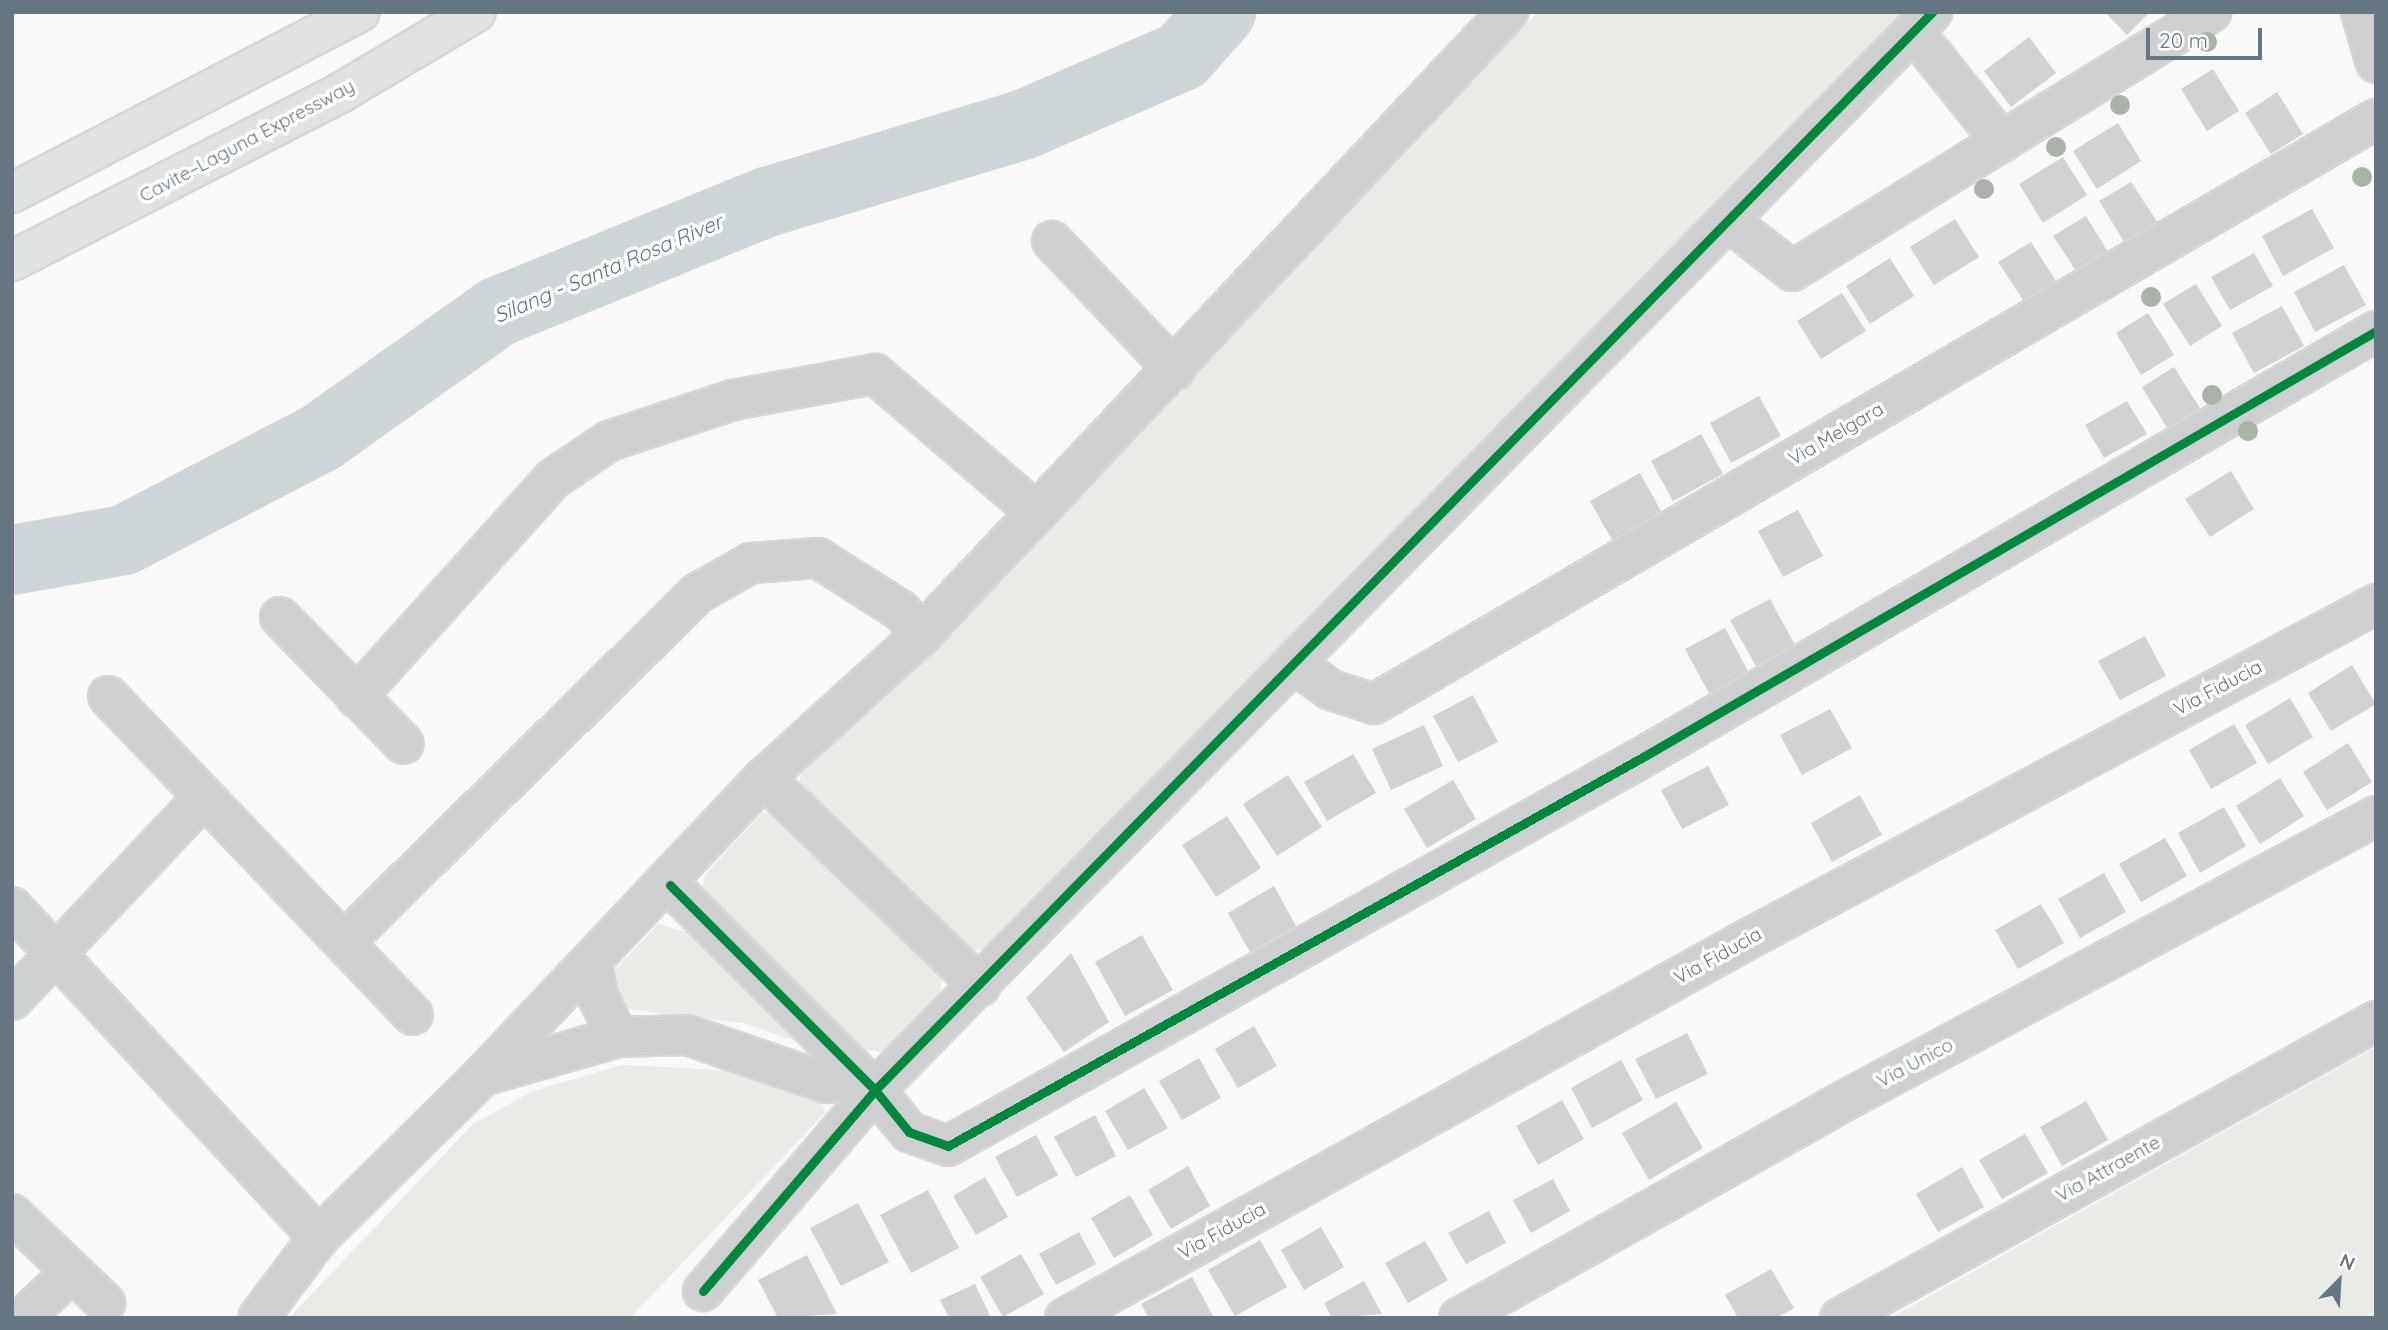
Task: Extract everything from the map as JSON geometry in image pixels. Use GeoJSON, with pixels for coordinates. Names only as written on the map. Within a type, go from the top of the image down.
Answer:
{"type":"FeatureCollection","features":[{"type":"Feature","properties":{"kind":"highway"},"geometry":{"type":"LineString","coordinates":[[12,193],[360,12]]}},
{"type":"Feature","properties":{"kind":"highway","name":"Cavite–Laguna Expressway"},"geometry":{"type":"LineString","coordinates":[[12,261],[328,100],[476,12]]}},
{"type":"Feature","properties":{"kind":"street"},"geometry":{"type":"LineString","coordinates":[[258,1318],[319,1237],[670,885],[764,778],[922,634],[1175,370],[1508,12]]}},
{"type":"Feature","properties":{"kind":"street"},"geometry":{"type":"LineString","coordinates":[[1730,222],[1792,271],[2212,12]]}},
{"type":"Feature","properties":{"kind":"street"},"geometry":{"type":"LineString","coordinates":[[2361,12],[2376,62]]}},
{"type":"Feature","properties":{"kind":"street"},"geometry":{"type":"LineString","coordinates":[[704,1291],[870,1085],[980,986],[1923,22],[2002,142]]}},
{"type":"Feature","properties":{"kind":"street","name":"Via Melgara"},"geometry":{"type":"LineString","coordinates":[[1295,664],[1331,690],[1374,704],[2376,119]]}},
{"type":"Feature","properties":{"kind":"street"},"geometry":{"type":"LineString","coordinates":[[1052,241],[1175,370]]}},
{"type":"Feature","properties":{"kind":"street"},"geometry":{"type":"LineString","coordinates":[[670,885],[870,1085],[909,1132],[948,1146],[1643,757],[2376,331]]}},
{"type":"Feature","properties":{"kind":"street"},"geometry":{"type":"LineString","coordinates":[[356,697],[553,480],[609,441],[733,400],[875,374],[1037,513]]}},
{"type":"Feature","properties":{"kind":"street"},"geometry":{"type":"LineString","coordinates":[[345,941],[698,593],[751,564],[818,558],[900,610],[922,634]]}},
{"type":"Feature","properties":{"kind":"street","name":"Via Fiducia"},"geometry":{"type":"LineString","coordinates":[[1065,1318],[1750,938],[2376,604]]}},
{"type":"Feature","properties":{"kind":"street"},"geometry":{"type":"LineString","coordinates":[[280,617],[404,744]]}},
{"type":"Feature","properties":{"kind":"street"},"geometry":{"type":"LineString","coordinates":[[108,696],[413,1015]]}},
{"type":"Feature","properties":{"kind":"street"},"geometry":{"type":"LineString","coordinates":[[764,778],[980,986]]}},
{"type":"Feature","properties":{"kind":"street"},"geometry":{"type":"LineString","coordinates":[[12,1000],[60,955],[204,797]]}},
{"type":"Feature","properties":{"kind":"street","name":"Via Unico"},"geometry":{"type":"LineString","coordinates":[[1459,1318],[1831,1108],[2376,816]]}},
{"type":"Feature","properties":{"kind":"street"},"geometry":{"type":"LineString","coordinates":[[12,907],[60,955],[319,1237]]}},
{"type":"Feature","properties":{"kind":"street"},"geometry":{"type":"LineString","coordinates":[[592,964],[598,997],[618,1037]]}},
{"type":"Feature","properties":{"kind":"street","name":"Via Attraente"},"geometry":{"type":"LineString","coordinates":[[1840,1318],[2376,1021]]}},
{"type":"Feature","properties":{"kind":"street"},"geometry":{"type":"LineString","coordinates":[[482,1076],[618,1037],[687,1035],[827,1083],[870,1085]]}},
{"type":"Feature","properties":{"kind":"street"},"geometry":{"type":"LineString","coordinates":[[12,1214],[105,1303]]}},
{"type":"Feature","properties":{"kind":"street"},"geometry":{"type":"LineString","coordinates":[[23,1318],[71,1273]]}},
{"type":"Feature","properties":{"kind":"shaded area"},"geometry":{"type":"Polygon","coordinates":[[[1538,12],[1905,12],[992,949],[964,951],[799,794],[800,776],[1538,12]]]}},
{"type":"Feature","properties":{"kind":"shaded area"},"geometry":{"type":"Polygon","coordinates":[[[781,812],[943,968],[940,996],[888,1053],[861,1049],[701,899],[705,875],[762,813],[781,812]]]}},
{"type":"Feature","properties":{"kind":"shaded area"},"geometry":{"type":"Polygon","coordinates":[[[658,924],[706,938],[826,1051],[743,1023],[620,1008],[611,974],[658,924]]]}},
{"type":"Feature","properties":{"kind":"shaded area"},"geometry":{"type":"Polygon","coordinates":[[[2376,1047],[2376,1318],[1890,1318],[2376,1047]]]}},
{"type":"Feature","properties":{"kind":"shaded area"},"geometry":{"type":"Polygon","coordinates":[[[622,1065],[756,1072],[819,1094],[825,1113],[630,1318],[289,1318],[473,1124],[533,1091],[622,1065]]]}},
{"type":"Feature","properties":{"kind":"building"},"geometry":{"type":"Polygon","coordinates":[[[2105,12],[2150,12],[2127,35],[2105,12]]]}},
{"type":"Feature","properties":{"kind":"building"},"geometry":{"type":"Polygon","coordinates":[[[2029,37],[2056,73],[2011,107],[1984,71],[2029,37]]]}},
{"type":"Feature","properties":{"kind":"building"},"geometry":{"type":"Polygon","coordinates":[[[2213,69],[2239,111],[2207,131],[2181,89],[2213,69]]]}},
{"type":"Feature","properties":{"kind":"building"},"geometry":{"type":"Polygon","coordinates":[[[2277,92],[2303,134],[2271,154],[2245,113],[2277,92]]]}},
{"type":"Feature","properties":{"kind":"building"},"geometry":{"type":"Polygon","coordinates":[[[2118,123],[2141,161],[2097,189],[2073,151],[2118,123]]]}},
{"type":"Feature","properties":{"kind":"building"},"geometry":{"type":"Polygon","coordinates":[[[2063,157],[2087,195],[2043,223],[2019,184],[2063,157]]]}},
{"type":"Feature","properties":{"kind":"building"},"geometry":{"type":"Polygon","coordinates":[[[2131,182],[2158,223],[2125,243],[2099,201],[2131,182]]]}},
{"type":"Feature","properties":{"kind":"building"},"geometry":{"type":"Polygon","coordinates":[[[2312,209],[2334,248],[2283,276],[2262,236],[2312,209]]]}},
{"type":"Feature","properties":{"kind":"building"},"geometry":{"type":"Polygon","coordinates":[[[2086,216],[2111,257],[2080,277],[2053,236],[2086,216]]]}},
{"type":"Feature","properties":{"kind":"building"},"geometry":{"type":"Polygon","coordinates":[[[1955,219],[1979,257],[1934,285],[1910,247],[1955,219]]]}},
{"type":"Feature","properties":{"kind":"building"},"geometry":{"type":"Polygon","coordinates":[[[2031,242],[2057,283],[2025,303],[1998,262],[2031,242]]]}},
{"type":"Feature","properties":{"kind":"building"},"geometry":{"type":"Polygon","coordinates":[[[2254,253],[2273,286],[2230,310],[2211,277],[2254,253]]]}},
{"type":"Feature","properties":{"kind":"building"},"geometry":{"type":"Polygon","coordinates":[[[1890,258],[1914,296],[1870,324],[1846,286],[1890,258]]]}},
{"type":"Feature","properties":{"kind":"building"},"geometry":{"type":"Polygon","coordinates":[[[2344,265],[2366,305],[2315,332],[2294,292],[2344,265]]]}},
{"type":"Feature","properties":{"kind":"building"},"geometry":{"type":"Polygon","coordinates":[[[2196,284],[2222,326],[2190,346],[2163,304],[2196,284]]]}},
{"type":"Feature","properties":{"kind":"building"},"geometry":{"type":"Polygon","coordinates":[[[1842,293],[1866,331],[1821,359],[1797,321],[1842,293]]]}},
{"type":"Feature","properties":{"kind":"building"},"geometry":{"type":"Polygon","coordinates":[[[2282,306],[2304,346],[2254,373],[2232,333],[2282,306]]]}},
{"type":"Feature","properties":{"kind":"building"},"geometry":{"type":"Polygon","coordinates":[[[2148,313],[2174,355],[2141,375],[2116,333],[2148,313]]]}},
{"type":"Feature","properties":{"kind":"building"},"geometry":{"type":"Polygon","coordinates":[[[2174,367],[2200,408],[2167,428],[2142,387],[2174,367]]]}},
{"type":"Feature","properties":{"kind":"building"},"geometry":{"type":"Polygon","coordinates":[[[1759,396],[1781,436],[1731,463],[1710,423],[1759,396]]]}},
{"type":"Feature","properties":{"kind":"building"},"geometry":{"type":"Polygon","coordinates":[[[2127,401],[2147,434],[2104,458],[2085,425],[2127,401]]]}},
{"type":"Feature","properties":{"kind":"building"},"geometry":{"type":"Polygon","coordinates":[[[1701,434],[1723,474],[1673,501],[1651,461],[1701,434]]]}},
{"type":"Feature","properties":{"kind":"building"},"geometry":{"type":"Polygon","coordinates":[[[2231,471],[2254,509],[2210,537],[2185,499],[2231,471]]]}},
{"type":"Feature","properties":{"kind":"building"},"geometry":{"type":"Polygon","coordinates":[[[1640,473],[1662,513],[1612,540],[1590,501],[1640,473]]]}},
{"type":"Feature","properties":{"kind":"building"},"geometry":{"type":"Polygon","coordinates":[[[1798,510],[1823,556],[1783,577],[1758,531],[1798,510]]]}},
{"type":"Feature","properties":{"kind":"building"},"geometry":{"type":"Polygon","coordinates":[[[1770,599],[1795,645],[1756,666],[1730,620],[1770,599]]]}},
{"type":"Feature","properties":{"kind":"building"},"geometry":{"type":"Polygon","coordinates":[[[1725,628],[1750,675],[1710,695],[1685,649],[1725,628]]]}},
{"type":"Feature","properties":{"kind":"building"},"geometry":{"type":"Polygon","coordinates":[[[2145,636],[2166,676],[2120,700],[2098,661],[2145,636]]]}},
{"type":"Feature","properties":{"kind":"building"},"geometry":{"type":"Polygon","coordinates":[[[2352,665],[2376,704],[2331,731],[2308,693],[2352,665]]]}},
{"type":"Feature","properties":{"kind":"building"},"geometry":{"type":"Polygon","coordinates":[[[1473,695],[1498,742],[1458,762],[1433,716],[1473,695]]]}},
{"type":"Feature","properties":{"kind":"building"},"geometry":{"type":"Polygon","coordinates":[[[2290,698],[2313,737],[2268,764],[2245,725],[2290,698]]]}},
{"type":"Feature","properties":{"kind":"building"},"geometry":{"type":"Polygon","coordinates":[[[1830,709],[1852,748],[1802,775],[1780,735],[1830,709]]]}},
{"type":"Feature","properties":{"kind":"building"},"geometry":{"type":"Polygon","coordinates":[[[2234,724],[2257,763],[2211,789],[2189,750],[2234,724]]]}},
{"type":"Feature","properties":{"kind":"building"},"geometry":{"type":"Polygon","coordinates":[[[1424,725],[1443,766],[1391,790],[1372,749],[1424,725]]]}},
{"type":"Feature","properties":{"kind":"building"},"geometry":{"type":"Polygon","coordinates":[[[2348,743],[2372,782],[2327,810],[2303,772],[2348,743]]]}},
{"type":"Feature","properties":{"kind":"building"},"geometry":{"type":"Polygon","coordinates":[[[1353,754],[1376,793],[1327,821],[1304,782],[1353,754]]]}},
{"type":"Feature","properties":{"kind":"building"},"geometry":{"type":"Polygon","coordinates":[[[1708,766],[1729,805],[1682,829],[1661,790],[1708,766]]]}},
{"type":"Feature","properties":{"kind":"building"},"geometry":{"type":"Polygon","coordinates":[[[1288,775],[1322,827],[1277,856],[1243,804],[1288,775]]]}},
{"type":"Feature","properties":{"kind":"building"},"geometry":{"type":"Polygon","coordinates":[[[2280,778],[2304,816],[2260,844],[2236,806],[2280,778]]]}},
{"type":"Feature","properties":{"kind":"building"},"geometry":{"type":"Polygon","coordinates":[[[1453,780],[1476,819],[1427,848],[1404,809],[1453,780]]]}},
{"type":"Feature","properties":{"kind":"building"},"geometry":{"type":"Polygon","coordinates":[[[1860,795],[1882,835],[1832,862],[1811,823],[1860,795]]]}},
{"type":"Feature","properties":{"kind":"building"},"geometry":{"type":"Polygon","coordinates":[[[2224,807],[2246,846],[2200,873],[2178,833],[2224,807]]]}},
{"type":"Feature","properties":{"kind":"building"},"geometry":{"type":"Polygon","coordinates":[[[1227,816],[1261,868],[1216,897],[1182,845],[1227,816]]]}},
{"type":"Feature","properties":{"kind":"building"},"geometry":{"type":"Polygon","coordinates":[[[2165,838],[2187,876],[2141,902],[2119,864],[2165,838]]]}},
{"type":"Feature","properties":{"kind":"building"},"geometry":{"type":"Polygon","coordinates":[[[2104,873],[2126,912],[2080,938],[2058,899],[2104,873]]]}},
{"type":"Feature","properties":{"kind":"building"},"geometry":{"type":"Polygon","coordinates":[[[1274,886],[1296,926],[1250,952],[1228,913],[1274,886]]]}},
{"type":"Feature","properties":{"kind":"building"},"geometry":{"type":"Polygon","coordinates":[[[2041,904],[2064,943],[2018,969],[1995,930],[2041,904]]]}},
{"type":"Feature","properties":{"kind":"building"},"geometry":{"type":"Polygon","coordinates":[[[1142,935],[1173,990],[1125,1016],[1095,962],[1142,935]]]}},
{"type":"Feature","properties":{"kind":"building"},"geometry":{"type":"Polygon","coordinates":[[[1071,953],[1109,1022],[1064,1052],[1026,998],[1071,953]]]}},
{"type":"Feature","properties":{"kind":"building"},"geometry":{"type":"Polygon","coordinates":[[[1254,1026],[1277,1066],[1238,1088],[1215,1049],[1254,1026]]]}},
{"type":"Feature","properties":{"kind":"building"},"geometry":{"type":"Polygon","coordinates":[[[1687,1033],[1708,1074],[1656,1099],[1635,1059],[1687,1033]]]}},
{"type":"Feature","properties":{"kind":"building"},"geometry":{"type":"Polygon","coordinates":[[[1199,1058],[1221,1098],[1182,1120],[1159,1081],[1199,1058]]]}},
{"type":"Feature","properties":{"kind":"building"},"geometry":{"type":"Polygon","coordinates":[[[1621,1060],[1643,1100],[1592,1128],[1571,1088],[1621,1060]]]}},
{"type":"Feature","properties":{"kind":"building"},"geometry":{"type":"Polygon","coordinates":[[[1144,1088],[1168,1128],[1128,1150],[1105,1111],[1144,1088]]]}},
{"type":"Feature","properties":{"kind":"building"},"geometry":{"type":"Polygon","coordinates":[[[1562,1100],[1584,1139],[1538,1165],[1516,1126],[1562,1100]]]}},
{"type":"Feature","properties":{"kind":"building"},"geometry":{"type":"Polygon","coordinates":[[[2086,1101],[2108,1140],[2062,1166],[2040,1127],[2086,1101]]]}},
{"type":"Feature","properties":{"kind":"building"},"geometry":{"type":"Polygon","coordinates":[[[1676,1102],[1703,1148],[1649,1180],[1622,1133],[1676,1102]]]}},
{"type":"Feature","properties":{"kind":"building"},"geometry":{"type":"Polygon","coordinates":[[[1095,1115],[1116,1156],[1076,1177],[1054,1137],[1095,1115]]]}},
{"type":"Feature","properties":{"kind":"building"},"geometry":{"type":"Polygon","coordinates":[[[2025,1134],[2048,1173],[2002,1199],[1979,1160],[2025,1134]]]}},
{"type":"Feature","properties":{"kind":"building"},"geometry":{"type":"Polygon","coordinates":[[[1036,1135],[1058,1175],[1017,1197],[995,1157],[1036,1135]]]}},
{"type":"Feature","properties":{"kind":"building"},"geometry":{"type":"Polygon","coordinates":[[[1188,1166],[1210,1206],[1171,1229],[1148,1190],[1188,1166]]]}},
{"type":"Feature","properties":{"kind":"building"},"geometry":{"type":"Polygon","coordinates":[[[1962,1167],[1984,1207],[1938,1232],[1916,1194],[1962,1167]]]}},
{"type":"Feature","properties":{"kind":"building"},"geometry":{"type":"Polygon","coordinates":[[[985,1177],[1008,1217],[976,1235],[953,1196],[985,1177]]]}},
{"type":"Feature","properties":{"kind":"building"},"geometry":{"type":"Polygon","coordinates":[[[1553,1179],[1570,1211],[1531,1233],[1513,1200],[1553,1179]]]}},
{"type":"Feature","properties":{"kind":"building"},"geometry":{"type":"Polygon","coordinates":[[[928,1190],[959,1248],[911,1273],[880,1215],[928,1190]]]}},
{"type":"Feature","properties":{"kind":"building"},"geometry":{"type":"Polygon","coordinates":[[[1130,1195],[1153,1235],[1114,1258],[1091,1218],[1130,1195]]]}},
{"type":"Feature","properties":{"kind":"building"},"geometry":{"type":"Polygon","coordinates":[[[858,1203],[889,1262],[841,1286],[810,1228],[858,1203]]]}},
{"type":"Feature","properties":{"kind":"building"},"geometry":{"type":"Polygon","coordinates":[[[1489,1211],[1506,1243],[1466,1264],[1448,1233],[1489,1211]]]}},
{"type":"Feature","properties":{"kind":"building"},"geometry":{"type":"Polygon","coordinates":[[[1321,1227],[1344,1267],[1304,1290],[1281,1250],[1321,1227]]]}},
{"type":"Feature","properties":{"kind":"building"},"geometry":{"type":"Polygon","coordinates":[[[1079,1232],[1096,1264],[1056,1285],[1039,1254],[1079,1232]]]}},
{"type":"Feature","properties":{"kind":"building"},"geometry":{"type":"Polygon","coordinates":[[[1260,1240],[1287,1287],[1235,1316],[1208,1270],[1260,1240]]]}},
{"type":"Feature","properties":{"kind":"building"},"geometry":{"type":"Polygon","coordinates":[[[1425,1241],[1448,1280],[1408,1303],[1385,1263],[1425,1241]]]}},
{"type":"Feature","properties":{"kind":"building"},"geometry":{"type":"Polygon","coordinates":[[[1021,1254],[1044,1294],[1003,1317],[980,1277],[1021,1254]]]}},
{"type":"Feature","properties":{"kind":"building"},"geometry":{"type":"Polygon","coordinates":[[[807,1255],[837,1314],[778,1318],[758,1280],[807,1255]]]}},
{"type":"Feature","properties":{"kind":"building"},"geometry":{"type":"Polygon","coordinates":[[[1771,1269],[1794,1308],[1776,1318],[1738,1318],[1725,1295],[1771,1269]]]}},
{"type":"Feature","properties":{"kind":"building"},"geometry":{"type":"Polygon","coordinates":[[[1192,1277],[1214,1318],[1149,1318],[1141,1304],[1192,1277]]]}},
{"type":"Feature","properties":{"kind":"building"},"geometry":{"type":"Polygon","coordinates":[[[1364,1281],[1382,1314],[1332,1318],[1324,1303],[1364,1281]]]}},
{"type":"Feature","properties":{"kind":"building"},"geometry":{"type":"Polygon","coordinates":[[[975,1284],[991,1318],[949,1318],[940,1300],[975,1284]]]}},
{"type":"Feature","properties":{"kind":"waterway","name":"Silang - Santa Rosa River"},"geometry":{"type":"LineString","coordinates":[[12,560],[124,540],[320,438],[497,312],[767,202],[1025,124],[1182,56],[1221,12]]}},
{"type":"Feature","properties":{"kind":"cycle path"},"geometry":{"type":"LineString","coordinates":[[703,1291],[875,1090],[1932,12]]}},
{"type":"Feature","properties":{"kind":"cycle path"},"geometry":{"type":"LineString","coordinates":[[670,885],[875,1090],[909,1132],[948,1146],[1643,757],[2376,331]]}}]}
